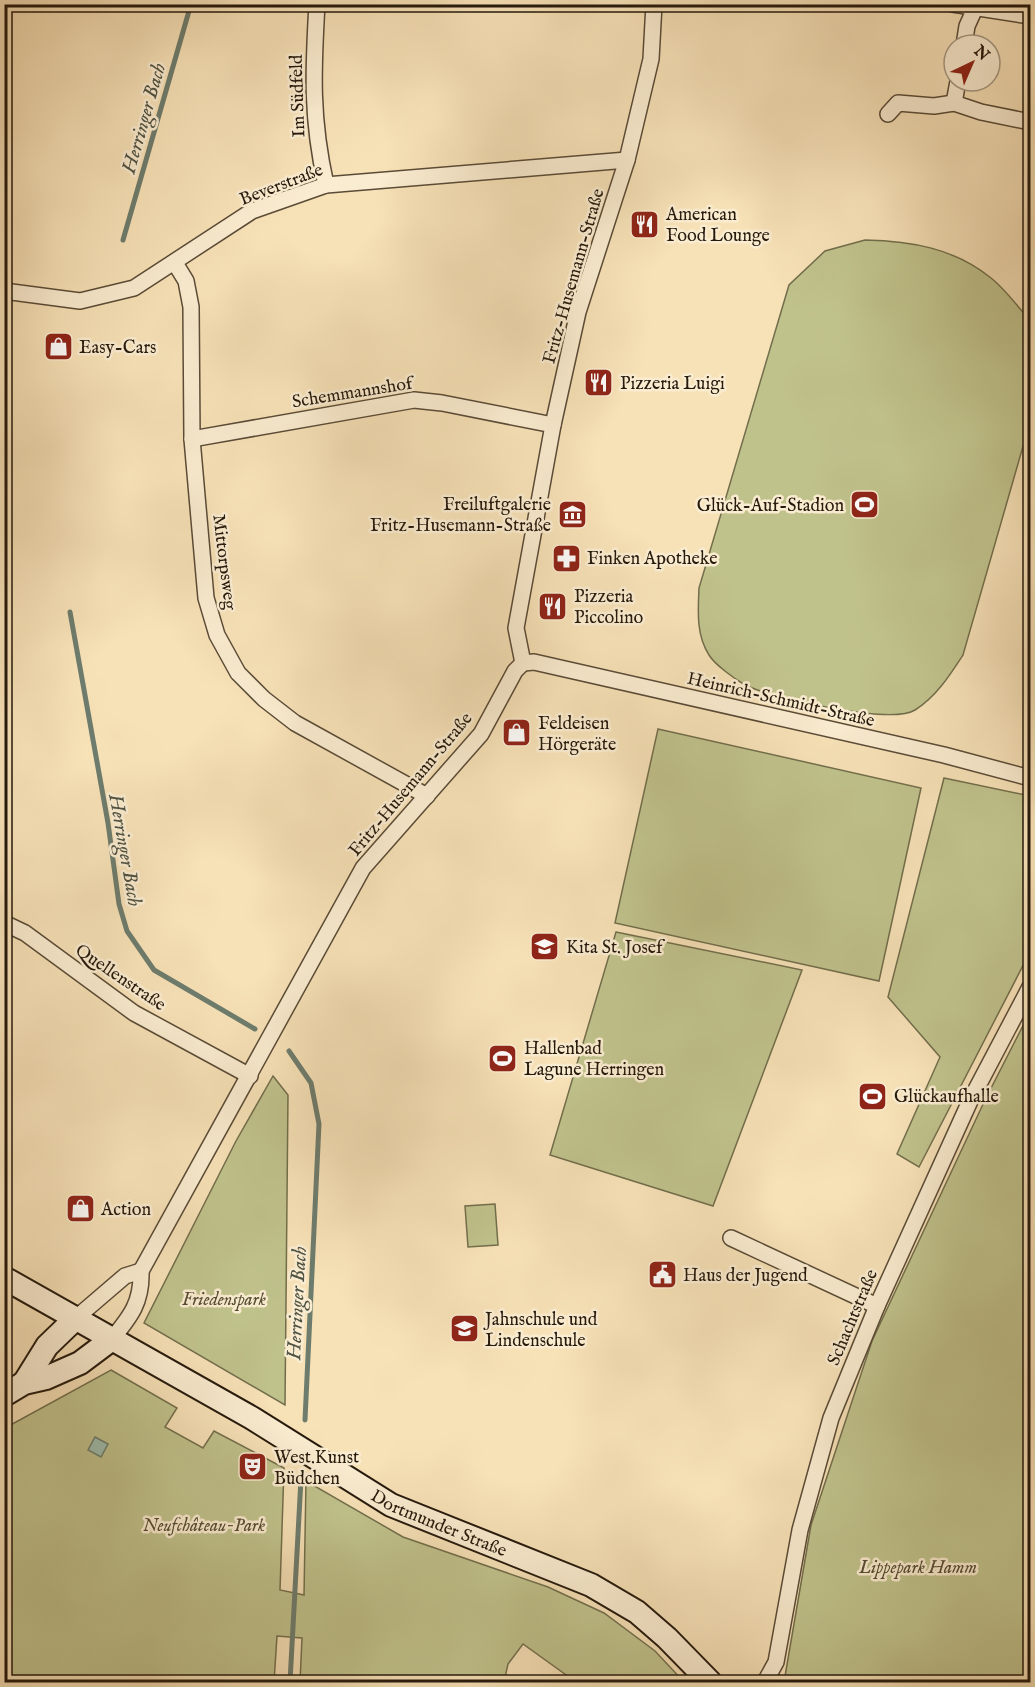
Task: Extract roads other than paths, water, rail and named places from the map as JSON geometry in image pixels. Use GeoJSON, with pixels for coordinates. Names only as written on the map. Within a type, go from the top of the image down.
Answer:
{"type":"FeatureCollection","features":[{"type":"Feature","properties":{"kind":"main road","name":"Dortmunder Straße"},"geometry":{"type":"LineString","coordinates":[[4,1278],[266,1426],[391,1505],[591,1585],[637,1612],[667,1638],[710,1683]]}},
{"type":"Feature","properties":{"kind":"main road"},"geometry":{"type":"LineString","coordinates":[[24,1383],[47,1346],[76,1318]]}},
{"type":"Feature","properties":{"kind":"main road"},"geometry":{"type":"LineString","coordinates":[[4,1395],[24,1383],[46,1378],[80,1363],[112,1339]]}},
{"type":"Feature","properties":{"kind":"street","name":"Im Südfeld"},"geometry":{"type":"LineString","coordinates":[[317,4],[312,84],[318,150],[326,185]]}},
{"type":"Feature","properties":{"kind":"street","name":"Fritz-Husemann-Straße"},"geometry":{"type":"LineString","coordinates":[[112,1339],[136,1306],[142,1291],[141,1271],[363,868],[481,735],[515,670],[523,663],[516,628],[553,425],[578,312],[627,160],[651,59],[654,4]]}},
{"type":"Feature","properties":{"kind":"street"},"geometry":{"type":"LineString","coordinates":[[952,4],[1030,16]]}},
{"type":"Feature","properties":{"kind":"street"},"geometry":{"type":"LineString","coordinates":[[967,33],[975,6]]}},
{"type":"Feature","properties":{"kind":"street"},"geometry":{"type":"LineString","coordinates":[[954,103],[956,93]]}},
{"type":"Feature","properties":{"kind":"street"},"geometry":{"type":"LineString","coordinates":[[888,114],[898,103],[934,106],[954,103],[981,112],[1030,122]]}},
{"type":"Feature","properties":{"kind":"street","name":"Beverstraße"},"geometry":{"type":"LineString","coordinates":[[4,291],[80,301],[134,288],[252,211],[326,185],[627,160]]}},
{"type":"Feature","properties":{"kind":"street","name":"Mittorpsweg"},"geometry":{"type":"LineString","coordinates":[[175,263],[186,281],[191,307],[192,438],[206,598],[217,635],[238,673],[264,699],[295,723],[427,796]]}},
{"type":"Feature","properties":{"kind":"street","name":"Schemmannshof"},"geometry":{"type":"LineString","coordinates":[[192,438],[414,400],[442,403],[553,425]]}},
{"type":"Feature","properties":{"kind":"street","name":"Heinrich-Schmidt-Straße"},"geometry":{"type":"LineString","coordinates":[[523,663],[545,665],[944,755],[1030,778]]}},
{"type":"Feature","properties":{"kind":"street","name":"Quellenstraße"},"geometry":{"type":"LineString","coordinates":[[4,923],[25,933],[134,1013],[250,1076]]}},
{"type":"Feature","properties":{"kind":"street","name":"Schachtstraße"},"geometry":{"type":"LineString","coordinates":[[765,1683],[776,1662],[800,1530],[831,1418],[877,1306],[970,1101],[1030,987]]}},
{"type":"Feature","properties":{"kind":"street"},"geometry":{"type":"LineString","coordinates":[[731,1238],[877,1306]]}},
{"type":"Feature","properties":{"kind":"street"},"geometry":{"type":"LineString","coordinates":[[76,1318],[125,1276],[141,1271]]}},
{"type":"Feature","properties":{"kind":"waterway","name":"Herringer Bach"},"geometry":{"type":"LineString","coordinates":[[123,240],[191,4]]}},
{"type":"Feature","properties":{"kind":"waterway","name":"Herringer Bach"},"geometry":{"type":"LineString","coordinates":[[70,612],[108,823],[119,904],[127,931],[154,970],[255,1029]]}},
{"type":"Feature","properties":{"kind":"waterway","name":"Herringer Bach"},"geometry":{"type":"LineString","coordinates":[[289,1051],[311,1083],[319,1124],[305,1420]]}},
{"type":"Feature","properties":{"kind":"waterway","name":"Herringer Bach"},"geometry":{"type":"LineString","coordinates":[[290,1682],[301,1479]]}},
{"type":"Feature","properties":{"kind":"place","name":"American Food Lounge"},"geometry":{"type":"Point","coordinates":[645,224]}},
{"type":"Feature","properties":{"kind":"place","name":"Easy-Cars"},"geometry":{"type":"Point","coordinates":[58,347]}},
{"type":"Feature","properties":{"kind":"place","name":"Pizzeria Luigi"},"geometry":{"type":"Point","coordinates":[599,383]}},
{"type":"Feature","properties":{"kind":"place","name":"Glück-Auf-Stadion"},"geometry":{"type":"Point","coordinates":[865,505]}},
{"type":"Feature","properties":{"kind":"place","name":"Freiluftgalerie Fritz-Husemann-Straße"},"geometry":{"type":"Point","coordinates":[572,514]}},
{"type":"Feature","properties":{"kind":"place","name":"Finken Apotheke"},"geometry":{"type":"Point","coordinates":[566,558]}},
{"type":"Feature","properties":{"kind":"place","name":"Pizzeria Piccolino"},"geometry":{"type":"Point","coordinates":[553,606]}},
{"type":"Feature","properties":{"kind":"place","name":"Feldeisen Hörgeräte"},"geometry":{"type":"Point","coordinates":[517,733]}},
{"type":"Feature","properties":{"kind":"place","name":"Kita St. Josef"},"geometry":{"type":"Point","coordinates":[545,947]}},
{"type":"Feature","properties":{"kind":"place","name":"Hallenbad Lagune Herringen"},"geometry":{"type":"Point","coordinates":[503,1058]}},
{"type":"Feature","properties":{"kind":"place","name":"Glückaufhalle"},"geometry":{"type":"Point","coordinates":[873,1096]}},
{"type":"Feature","properties":{"kind":"place","name":"Action"},"geometry":{"type":"Point","coordinates":[80,1209]}},
{"type":"Feature","properties":{"kind":"place","name":"Haus der Jugend"},"geometry":{"type":"Point","coordinates":[662,1275]}},
{"type":"Feature","properties":{"kind":"place","name":"Jahnschule und Lindenschule"},"geometry":{"type":"Point","coordinates":[464,1329]}},
{"type":"Feature","properties":{"kind":"place","name":"West.Kunst Büdchen"},"geometry":{"type":"Point","coordinates":[253,1467]}},
{"type":"Feature","properties":{"kind":"park label","name":"Friedenspark"},"geometry":{"type":"Point","coordinates":[224,1299]}},
{"type":"Feature","properties":{"kind":"park label","name":"Neufchâteau-Park"},"geometry":{"type":"Point","coordinates":[204,1525]}},
{"type":"Feature","properties":{"kind":"park label","name":"Lippepark Hamm"},"geometry":{"type":"Point","coordinates":[918,1567]}}]}
